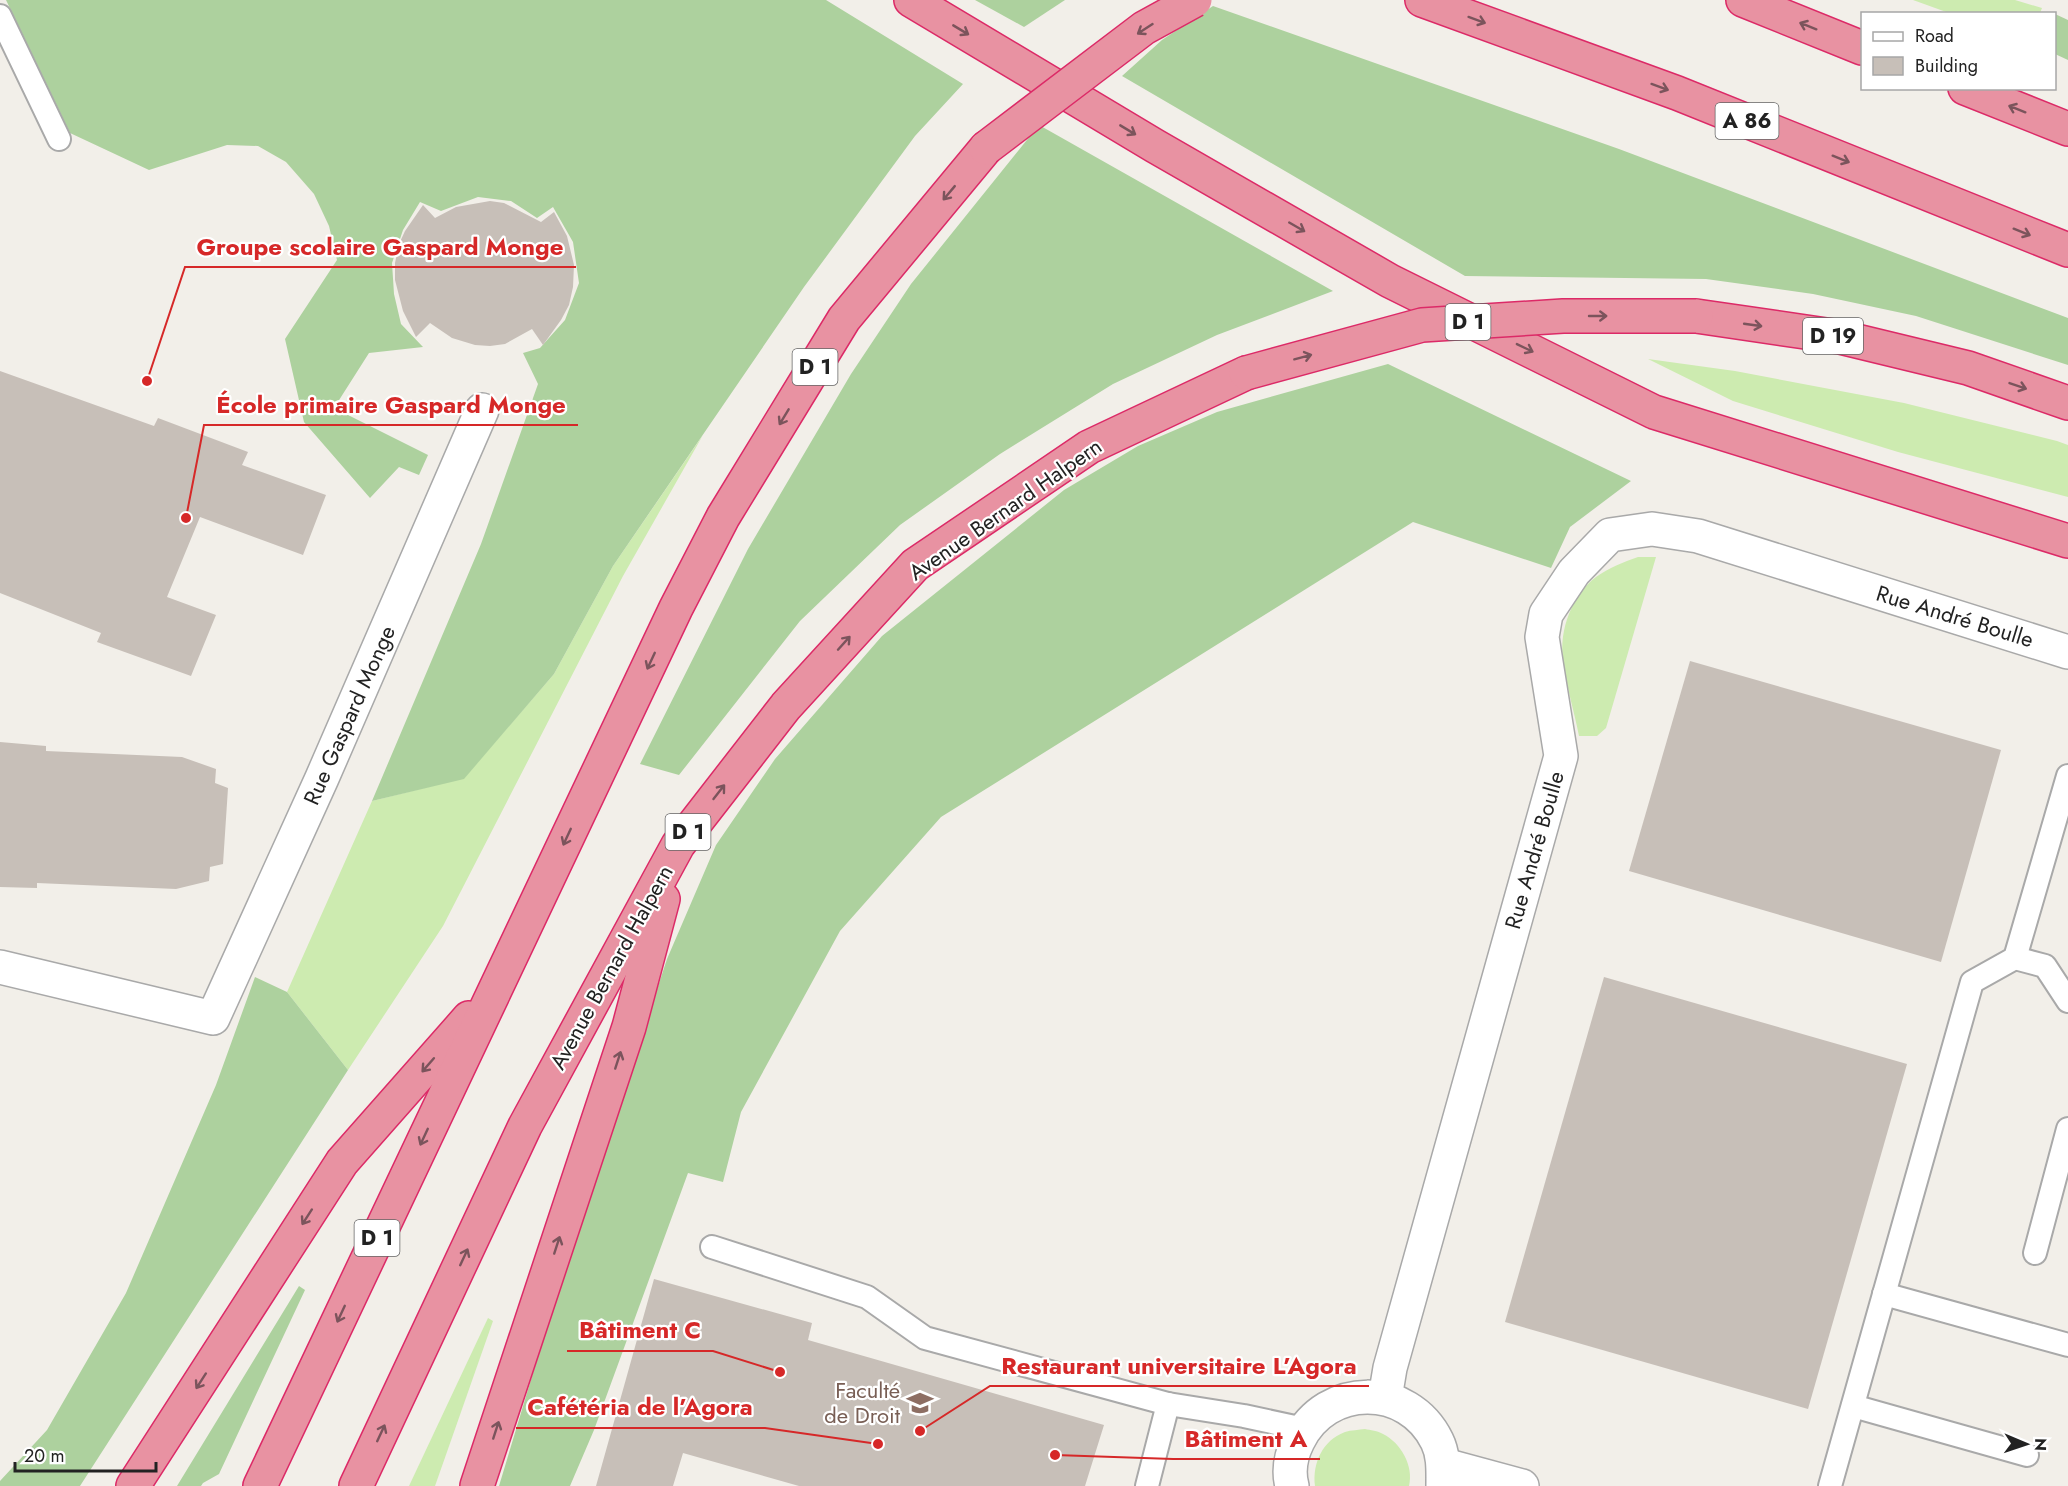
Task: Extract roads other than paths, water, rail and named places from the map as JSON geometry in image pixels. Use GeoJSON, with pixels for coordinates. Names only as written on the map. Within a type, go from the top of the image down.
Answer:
{"type":"FeatureCollection","features":[{"type":"Feature","properties":{"kind":"highway"},"geometry":{"type":"LineString","coordinates":[[911,0],[1155,146],[1390,281],[1654,412],[2068,541]]}},
{"type":"Feature","properties":{"kind":"highway","name":"D 1"},"geometry":{"type":"LineString","coordinates":[[260,1486],[676,608],[723,518],[844,319],[986,148],[1144,28],[1196,0]]}},
{"type":"Feature","properties":{"kind":"highway","name":"A 86"},"geometry":{"type":"LineString","coordinates":[[1422,0],[1677,93],[2068,250]]}},
{"type":"Feature","properties":{"kind":"highway"},"geometry":{"type":"LineString","coordinates":[[1743,0],[1861,47]]}},
{"type":"Feature","properties":{"kind":"highway"},"geometry":{"type":"LineString","coordinates":[[1970,90],[2068,129]]}},
{"type":"Feature","properties":{"kind":"highway","name":"Avenue Bernard Halpern"},"geometry":{"type":"LineString","coordinates":[[356,1486],[525,1126],[678,845],[786,706],[915,565],[1089,447],[1246,373],[1422,325],[1563,316],[1696,316],[1840,337],[1968,368],[2068,403]]}},
{"type":"Feature","properties":{"kind":"highway"},"geometry":{"type":"LineString","coordinates":[[477,1486],[629,1027],[678,845]]}},
{"type":"Feature","properties":{"kind":"highway"},"geometry":{"type":"LineString","coordinates":[[133,1486],[342,1162],[494,989]]}},
{"type":"Feature","properties":{"kind":"street","name":"Rue Gaspard Monge"},"geometry":{"type":"LineString","coordinates":[[0,967],[213,1018],[322,778],[482,410]]}},
{"type":"Feature","properties":{"kind":"street","name":"Rue André Boulle"},"geometry":{"type":"LineString","coordinates":[[1385,1398],[1393,1356],[1561,756],[1542,637],[1546,614],[1574,572],[1610,536],[1652,529],[1675,532],[1698,536],[2068,652]]}},
{"type":"Feature","properties":{"kind":"street"},"geometry":{"type":"LineString","coordinates":[[1292,1486],[1290,1477],[1293,1452],[1304,1429],[1319,1413],[1340,1401],[1363,1396],[1385,1398],[1407,1407],[1425,1422],[1438,1442],[1443,1475],[1522,1486]]}},
{"type":"Feature","properties":{"kind":"lane"},"geometry":{"type":"LineString","coordinates":[[0,16],[59,139]]}},
{"type":"Feature","properties":{"kind":"lane"},"geometry":{"type":"LineString","coordinates":[[2015,958],[2068,776]]}},
{"type":"Feature","properties":{"kind":"lane"},"geometry":{"type":"LineString","coordinates":[[1830,1486],[1972,982],[2015,958],[2045,966],[2068,1001]]}},
{"type":"Feature","properties":{"kind":"lane"},"geometry":{"type":"LineString","coordinates":[[2036,1253],[2068,1129]]}},
{"type":"Feature","properties":{"kind":"lane"},"geometry":{"type":"LineString","coordinates":[[712,1247],[867,1297],[925,1338],[1168,1404],[1244,1416],[1304,1429]]}},
{"type":"Feature","properties":{"kind":"lane"},"geometry":{"type":"LineString","coordinates":[[1884,1294],[2068,1345]]}},
{"type":"Feature","properties":{"kind":"lane"},"geometry":{"type":"LineString","coordinates":[[1147,1486],[1168,1404]]}},
{"type":"Feature","properties":{"kind":"lane"},"geometry":{"type":"LineString","coordinates":[[1853,1406],[2027,1455]]}},
{"type":"Feature","properties":{"kind":"place","name":"Groupe scolaire Gaspard Monge"},"geometry":{"type":"Point","coordinates":[147,381]}},
{"type":"Feature","properties":{"kind":"place","name":"École primaire Gaspard Monge"},"geometry":{"type":"Point","coordinates":[186,518]}},
{"type":"Feature","properties":{"kind":"place","name":"Bâtiment C"},"geometry":{"type":"Point","coordinates":[780,1372]}},
{"type":"Feature","properties":{"kind":"place","name":"Faculté de Droit"},"geometry":{"type":"Point","coordinates":[920,1403]}},
{"type":"Feature","properties":{"kind":"place","name":"Restaurant universitaire L’Agora"},"geometry":{"type":"Point","coordinates":[920,1431]}},
{"type":"Feature","properties":{"kind":"place","name":"Cafétéria de l’Agora"},"geometry":{"type":"Point","coordinates":[878,1444]}},
{"type":"Feature","properties":{"kind":"place","name":"Bâtiment A"},"geometry":{"type":"Point","coordinates":[1055,1455]}}]}
